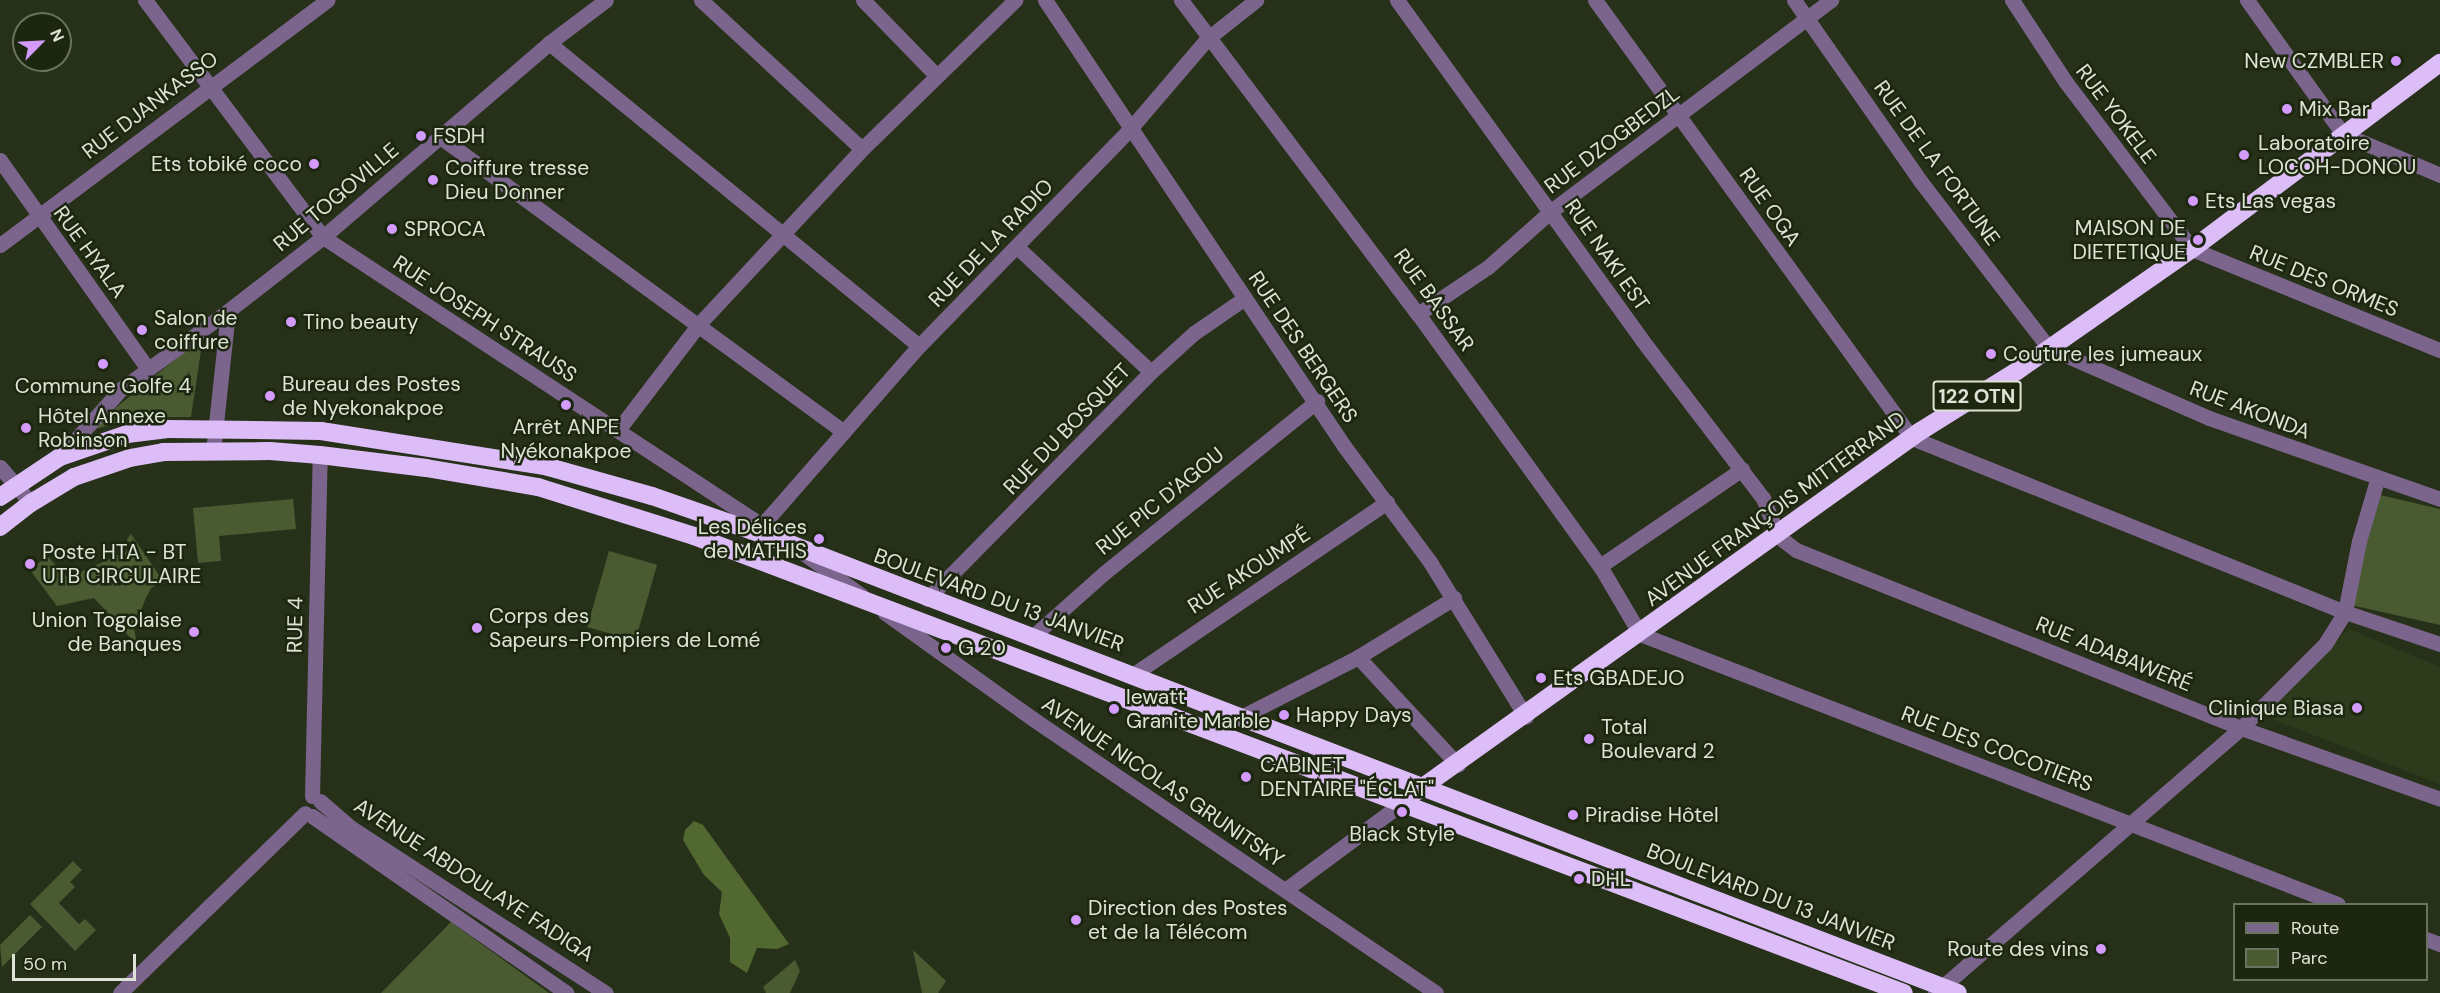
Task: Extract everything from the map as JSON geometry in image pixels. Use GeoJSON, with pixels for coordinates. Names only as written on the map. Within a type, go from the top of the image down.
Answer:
{"type":"FeatureCollection","features":[{"type":"Feature","properties":{"kind":"highway","name":"AVENUE FRANÇOIS MITTERRAND"},"geometry":{"type":"LineString","coordinates":[[1401,804],[1778,537],[1912,438],[2049,348],[2192,249],[2440,63]]}},
{"type":"Feature","properties":{"kind":"highway","name":"BOULEVARD DU 13 JANVIER"},"geometry":{"type":"LineString","coordinates":[[0,497],[60,457],[127,434],[217,428],[321,431],[545,466],[652,496],[790,544],[927,599],[1134,674],[1420,789],[1945,991]]}},
{"type":"Feature","properties":{"kind":"highway","name":"BOULEVARD DU 13 JANVIER"},"geometry":{"type":"LineString","coordinates":[[0,527],[31,503],[74,477],[130,458],[163,452],[320,455],[426,468],[538,487],[597,503],[869,601],[1904,993]]}},
{"type":"Feature","properties":{"kind":"street","name":"RUE JOSEPH STRAUSS"},"geometry":{"type":"LineString","coordinates":[[145,0],[323,237],[763,524],[869,601]]}},
{"type":"Feature","properties":{"kind":"street","name":"RUE DJANKASSO"},"geometry":{"type":"LineString","coordinates":[[0,245],[327,0]]}},
{"type":"Feature","properties":{"kind":"street","name":"RUE TOGOVILLE"},"geometry":{"type":"LineString","coordinates":[[60,457],[113,397],[147,368],[228,311],[323,237],[549,42],[606,0]]}},
{"type":"Feature","properties":{"kind":"street"},"geometry":{"type":"LineString","coordinates":[[701,0],[862,149]]}},
{"type":"Feature","properties":{"kind":"street"},"geometry":{"type":"LineString","coordinates":[[863,0],[937,76]]}},
{"type":"Feature","properties":{"kind":"street"},"geometry":{"type":"LineString","coordinates":[[618,430],[699,324],[862,149],[1014,0]]}},
{"type":"Feature","properties":{"kind":"street","name":"RUE DES BERGERS"},"geometry":{"type":"LineString","coordinates":[[1045,0],[1317,401],[1344,446],[1387,502],[1454,598],[1526,717]]}},
{"type":"Feature","properties":{"kind":"street","name":"RUE BASSAR"},"geometry":{"type":"LineString","coordinates":[[1181,0],[1207,39],[1418,314],[1600,566],[1640,634]]}},
{"type":"Feature","properties":{"kind":"street","name":"RUE DE LA RADIO"},"geometry":{"type":"LineString","coordinates":[[763,524],[919,346],[1131,129],[1207,39],[1256,0]]}},
{"type":"Feature","properties":{"kind":"street","name":"RUE NAKI EST"},"geometry":{"type":"LineString","coordinates":[[1397,0],[1642,340],[1763,498],[1778,537]]}},
{"type":"Feature","properties":{"kind":"street","name":"RUE OGA"},"geometry":{"type":"LineString","coordinates":[[1595,0],[1912,438]]}},
{"type":"Feature","properties":{"kind":"street","name":"RUE DE LA FORTUNE"},"geometry":{"type":"LineString","coordinates":[[1794,0],[1921,182],[2049,348]]}},
{"type":"Feature","properties":{"kind":"street","name":"RUE DZOGBEDZL"},"geometry":{"type":"LineString","coordinates":[[1418,314],[1488,267],[1551,211],[1680,117],[1831,0]]}},
{"type":"Feature","properties":{"kind":"street","name":"RUE YOKELE"},"geometry":{"type":"LineString","coordinates":[[2012,0],[2065,81],[2192,249]]}},
{"type":"Feature","properties":{"kind":"street"},"geometry":{"type":"LineString","coordinates":[[2247,0],[2343,134],[2440,175]]}},
{"type":"Feature","properties":{"kind":"street"},"geometry":{"type":"LineString","coordinates":[[549,42],[919,346]]}},
{"type":"Feature","properties":{"kind":"street"},"geometry":{"type":"LineString","coordinates":[[440,137],[844,432]]}},
{"type":"Feature","properties":{"kind":"street","name":"RUE HYALA"},"geometry":{"type":"LineString","coordinates":[[0,160],[147,368]]}},
{"type":"Feature","properties":{"kind":"street"},"geometry":{"type":"LineString","coordinates":[[1017,247],[1151,372]]}},
{"type":"Feature","properties":{"kind":"street","name":"RUE DES ORMES"},"geometry":{"type":"LineString","coordinates":[[2192,249],[2440,350]]}},
{"type":"Feature","properties":{"kind":"street","name":"RUE DU BOSQUET"},"geometry":{"type":"LineString","coordinates":[[927,599],[1151,372],[1194,333],[1245,298]]}},
{"type":"Feature","properties":{"kind":"street"},"geometry":{"type":"LineString","coordinates":[[213,452],[228,311]]}},
{"type":"Feature","properties":{"kind":"street","name":"RUE AKONDA"},"geometry":{"type":"LineString","coordinates":[[2049,348],[2209,418],[2377,480],[2440,499]]}},
{"type":"Feature","properties":{"kind":"street","name":"RUE PIC D'AGOU"},"geometry":{"type":"LineString","coordinates":[[1032,637],[1104,573],[1317,401]]}},
{"type":"Feature","properties":{"kind":"street"},"geometry":{"type":"LineString","coordinates":[[1912,438],[2345,612],[2440,644]]}},
{"type":"Feature","properties":{"kind":"street","name":"RUE 4"},"geometry":{"type":"LineString","coordinates":[[316,799],[320,455]]}},
{"type":"Feature","properties":{"kind":"street"},"geometry":{"type":"LineString","coordinates":[[0,467],[31,503]]}},
{"type":"Feature","properties":{"kind":"street"},"geometry":{"type":"LineString","coordinates":[[1600,566],[1742,469]]}},
{"type":"Feature","properties":{"kind":"street"},"geometry":{"type":"LineString","coordinates":[[1945,991],[2241,728],[2325,644],[2345,612],[2359,541],[2377,480]]}},
{"type":"Feature","properties":{"kind":"street","name":"RUE AKOUMPÉ"},"geometry":{"type":"LineString","coordinates":[[1134,674],[1387,502]]}},
{"type":"Feature","properties":{"kind":"street","name":"RUE ADABAWERÉ"},"geometry":{"type":"LineString","coordinates":[[1778,537],[1796,550],[2241,728],[2440,800]]}},
{"type":"Feature","properties":{"kind":"street"},"geometry":{"type":"LineString","coordinates":[[1239,718],[1358,657],[1454,598]]}},
{"type":"Feature","properties":{"kind":"street","name":"AVENUE NICOLAS GRUNITSKY"},"geometry":{"type":"LineString","coordinates":[[869,601],[1436,993]]}},
{"type":"Feature","properties":{"kind":"street","name":"RUE DES COCOTIERS"},"geometry":{"type":"LineString","coordinates":[[1640,634],[2335,903]]}},
{"type":"Feature","properties":{"kind":"street"},"geometry":{"type":"LineString","coordinates":[[1358,657],[1458,765]]}},
{"type":"Feature","properties":{"kind":"street"},"geometry":{"type":"LineString","coordinates":[[120,993],[309,814],[320,811],[316,799]]}},
{"type":"Feature","properties":{"kind":"street","name":"AVENUE ABDOULAYE FADIGA"},"geometry":{"type":"LineString","coordinates":[[316,799],[350,826],[606,993]]}},
{"type":"Feature","properties":{"kind":"street","name":"122 OTN"},"geometry":{"type":"LineString","coordinates":[[1285,890],[1401,804]]}},
{"type":"Feature","properties":{"kind":"street","name":"AVENUE ABDOULAYE FADIGA"},"geometry":{"type":"LineString","coordinates":[[309,814],[567,993]]}},
{"type":"Feature","properties":{"kind":"shaded area","name":"Clinique Biasa"},"geometry":{"type":"Polygon","coordinates":[[[2349,629],[2440,667],[2440,784],[2272,719],[2277,698],[2349,629]]]}},
{"type":"Feature","properties":{"kind":"shaded area"},"geometry":{"type":"Polygon","coordinates":[[[694,821],[703,825],[789,944],[777,949],[757,948],[747,973],[730,962],[730,938],[719,914],[722,892],[704,875],[683,840],[685,830],[694,821]]]}},
{"type":"Feature","properties":{"kind":"green space"},"geometry":{"type":"Polygon","coordinates":[[[203,337],[191,417],[137,417],[86,432],[203,337]]]}},
{"type":"Feature","properties":{"kind":"green space"},"geometry":{"type":"Polygon","coordinates":[[[2376,494],[2440,509],[2440,625],[2351,605],[2376,494]]]}},
{"type":"Feature","properties":{"kind":"green space"},"geometry":{"type":"Polygon","coordinates":[[[293,499],[296,529],[219,536],[221,561],[198,563],[193,508],[293,499]]]}},
{"type":"Feature","properties":{"kind":"green space"},"geometry":{"type":"Polygon","coordinates":[[[131,534],[163,581],[151,588],[145,600],[134,628],[137,645],[94,598],[57,606],[30,570],[47,556],[68,578],[129,550],[127,539],[131,534]]]}},
{"type":"Feature","properties":{"kind":"green space"},"geometry":{"type":"Polygon","coordinates":[[[609,551],[657,565],[635,641],[587,627],[609,551]]]}},
{"type":"Feature","properties":{"kind":"green space"},"geometry":{"type":"Polygon","coordinates":[[[73,861],[82,870],[70,882],[75,887],[59,903],[79,924],[85,919],[96,930],[75,951],[30,904],[73,861]]]}},
{"type":"Feature","properties":{"kind":"green space"},"geometry":{"type":"Polygon","coordinates":[[[30,915],[42,927],[2,967],[0,945],[30,915]]]}},
{"type":"Feature","properties":{"kind":"green space"},"geometry":{"type":"Polygon","coordinates":[[[451,922],[549,993],[381,993],[451,922]]]}},
{"type":"Feature","properties":{"kind":"green space"},"geometry":{"type":"Polygon","coordinates":[[[913,950],[946,981],[938,993],[922,993],[913,950]]]}},
{"type":"Feature","properties":{"kind":"green space"},"geometry":{"type":"Polygon","coordinates":[[[795,960],[800,971],[790,993],[766,993],[763,987],[795,960]]]}},
{"type":"Feature","properties":{"kind":"place","name":"New CZMBLER"},"geometry":{"type":"Point","coordinates":[2396,61]}},
{"type":"Feature","properties":{"kind":"place","name":"Mix Bar"},"geometry":{"type":"Point","coordinates":[2287,109]}},
{"type":"Feature","properties":{"kind":"place","name":"FSDH"},"geometry":{"type":"Point","coordinates":[421,136]}},
{"type":"Feature","properties":{"kind":"place","name":"Laboratoire LOCOH-DONOU"},"geometry":{"type":"Point","coordinates":[2244,155]}},
{"type":"Feature","properties":{"kind":"place","name":"Ets tobiké coco"},"geometry":{"type":"Point","coordinates":[314,164]}},
{"type":"Feature","properties":{"kind":"place","name":"Coiffure tresse Dieu Donner"},"geometry":{"type":"Point","coordinates":[433,180]}},
{"type":"Feature","properties":{"kind":"place","name":"Ets Las vegas"},"geometry":{"type":"Point","coordinates":[2193,201]}},
{"type":"Feature","properties":{"kind":"place","name":"SPROCA"},"geometry":{"type":"Point","coordinates":[392,229]}},
{"type":"Feature","properties":{"kind":"place","name":"MAISON DE DIETETIQUE"},"geometry":{"type":"Point","coordinates":[2198,240]}},
{"type":"Feature","properties":{"kind":"place","name":"Tino beauty"},"geometry":{"type":"Point","coordinates":[291,322]}},
{"type":"Feature","properties":{"kind":"place","name":"Salon de coiffure"},"geometry":{"type":"Point","coordinates":[142,330]}},
{"type":"Feature","properties":{"kind":"place","name":"Couture les jumeaux"},"geometry":{"type":"Point","coordinates":[1991,354]}},
{"type":"Feature","properties":{"kind":"place","name":"Commune Golfe 4"},"geometry":{"type":"Point","coordinates":[103,364]}},
{"type":"Feature","properties":{"kind":"place","name":"Bureau des Postes de Nyekonakpoe"},"geometry":{"type":"Point","coordinates":[270,396]}},
{"type":"Feature","properties":{"kind":"place","name":"Arrêt ANPE Nyékonakpoe"},"geometry":{"type":"Point","coordinates":[566,405]}},
{"type":"Feature","properties":{"kind":"place","name":"Hôtel Annexe Robinson"},"geometry":{"type":"Point","coordinates":[26,428]}},
{"type":"Feature","properties":{"kind":"place","name":"Les Délices de MATHIS"},"geometry":{"type":"Point","coordinates":[819,539]}},
{"type":"Feature","properties":{"kind":"place","name":"Poste HTA - BT UTB CIRCULAIRE"},"geometry":{"type":"Point","coordinates":[30,564]}},
{"type":"Feature","properties":{"kind":"place","name":"Corps des Sapeurs-Pompiers de Lomé"},"geometry":{"type":"Point","coordinates":[477,628]}},
{"type":"Feature","properties":{"kind":"place","name":"Union Togolaise de Banques"},"geometry":{"type":"Point","coordinates":[194,632]}},
{"type":"Feature","properties":{"kind":"place","name":"G 20"},"geometry":{"type":"Point","coordinates":[946,648]}},
{"type":"Feature","properties":{"kind":"place","name":"Ets GBADEJO"},"geometry":{"type":"Point","coordinates":[1541,678]}},
{"type":"Feature","properties":{"kind":"place","name":"Clinique Biasa"},"geometry":{"type":"Point","coordinates":[2357,708]}},
{"type":"Feature","properties":{"kind":"place","name":"lewatt Granite Marble"},"geometry":{"type":"Point","coordinates":[1114,709]}},
{"type":"Feature","properties":{"kind":"place","name":"Happy Days"},"geometry":{"type":"Point","coordinates":[1284,715]}},
{"type":"Feature","properties":{"kind":"place","name":"Total Boulevard 2"},"geometry":{"type":"Point","coordinates":[1589,739]}},
{"type":"Feature","properties":{"kind":"place","name":"CABINET DENTAIRE \"ÉCLAT\""},"geometry":{"type":"Point","coordinates":[1246,777]}},
{"type":"Feature","properties":{"kind":"place","name":"Black Style"},"geometry":{"type":"Point","coordinates":[1402,812]}},
{"type":"Feature","properties":{"kind":"place","name":"Piradise Hôtel"},"geometry":{"type":"Point","coordinates":[1573,815]}},
{"type":"Feature","properties":{"kind":"place","name":"DHL"},"geometry":{"type":"Point","coordinates":[1579,879]}},
{"type":"Feature","properties":{"kind":"place","name":"Direction des Postes et de la Télécom"},"geometry":{"type":"Point","coordinates":[1076,920]}},
{"type":"Feature","properties":{"kind":"place","name":"Route des vins"},"geometry":{"type":"Point","coordinates":[2101,949]}}]}
